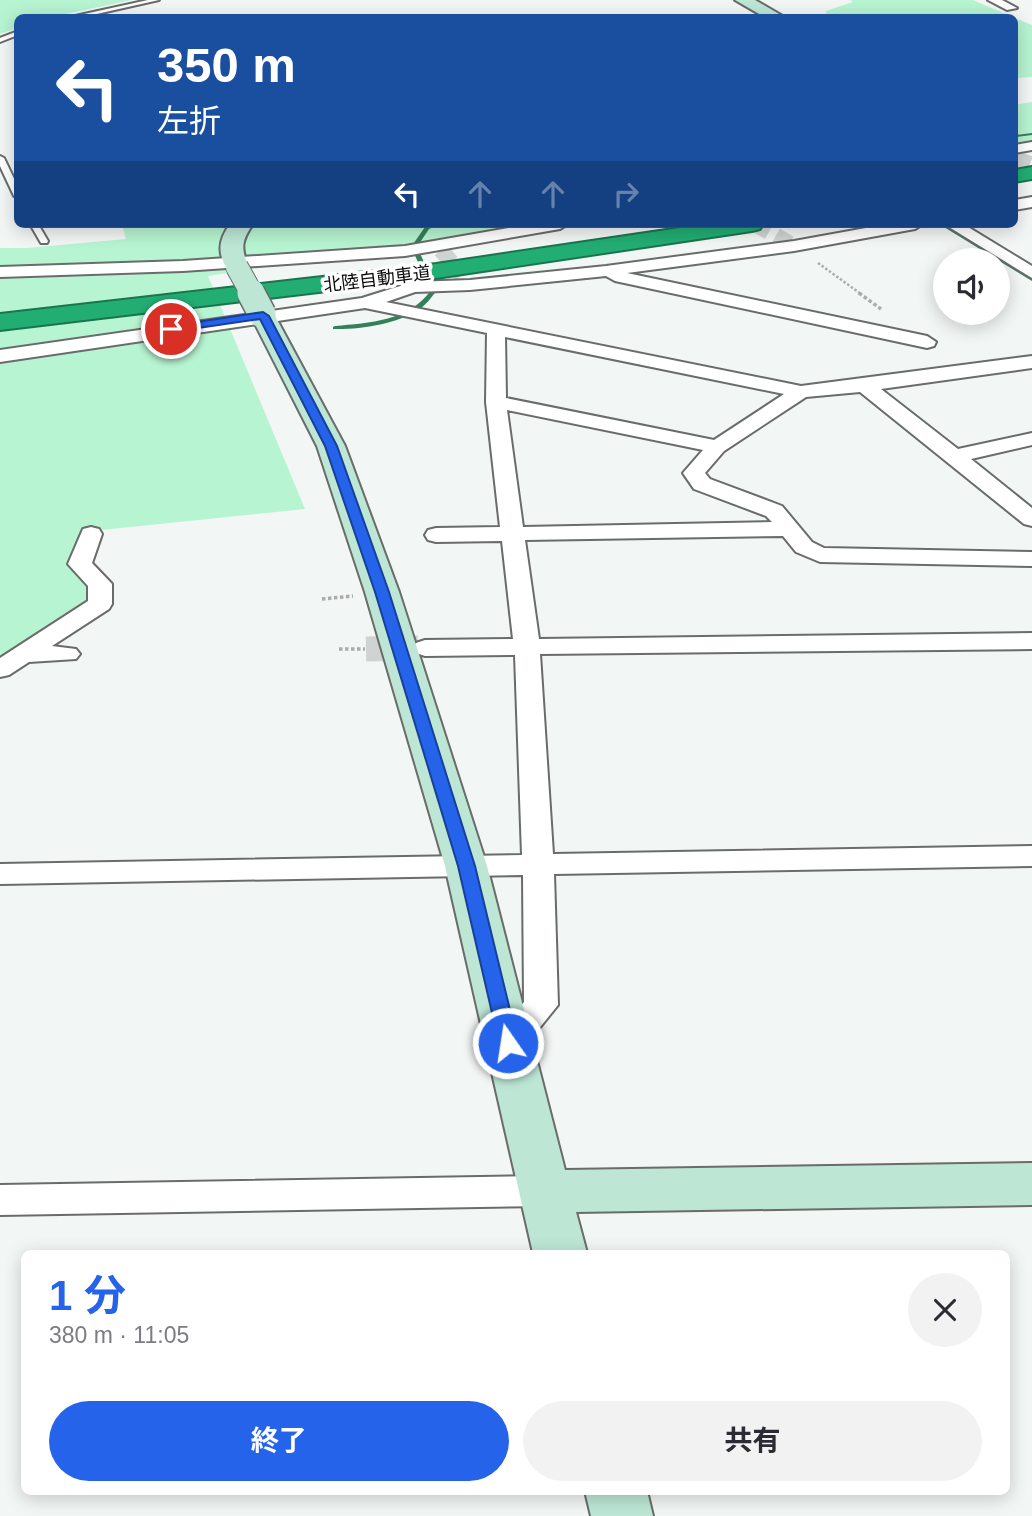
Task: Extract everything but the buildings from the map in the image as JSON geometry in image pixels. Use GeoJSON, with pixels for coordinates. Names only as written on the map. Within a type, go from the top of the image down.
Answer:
{"type":"FeatureCollection","features":[{"type":"Feature","properties":{"kind":"highway","name":"北陸自動車道"},"geometry":{"type":"LineString","coordinates":[[0,310],[414,262],[650,228]]}},
{"type":"Feature","properties":{"kind":"highway","name":"北陸自動車道"},"geometry":{"type":"LineString","coordinates":[[0,323],[410,275],[725,228]]}},
{"type":"Feature","properties":{"kind":"street"},"geometry":{"type":"LineString","coordinates":[[993,0],[1011,8]]}},
{"type":"Feature","properties":{"kind":"street"},"geometry":{"type":"LineString","coordinates":[[750,1],[772,14]]}},
{"type":"Feature","properties":{"kind":"street"},"geometry":{"type":"LineString","coordinates":[[238,228],[232,234],[228,249],[331,446],[382,592],[466,866],[559,1250]]}},
{"type":"Feature","properties":{"kind":"street"},"geometry":{"type":"LineString","coordinates":[[0,272],[236,264],[405,251],[439,248],[541,228]]}},
{"type":"Feature","properties":{"kind":"street"},"geometry":{"type":"LineString","coordinates":[[0,356],[365,303],[413,288],[466,280],[594,272],[794,246],[893,228]]}},
{"type":"Feature","properties":{"kind":"street"},"geometry":{"type":"LineString","coordinates":[[959,228],[1032,273]]}},
{"type":"Feature","properties":{"kind":"street"},"geometry":{"type":"LineString","coordinates":[[594,272],[927,342]]}},
{"type":"Feature","properties":{"kind":"street"},"geometry":{"type":"LineString","coordinates":[[365,303],[801,392],[865,386],[1026,363],[1032,383]]}},
{"type":"Feature","properties":{"kind":"street"},"geometry":{"type":"LineString","coordinates":[[496,328],[496,402],[527,647],[538,864],[541,1005],[508,1043]]}},
{"type":"Feature","properties":{"kind":"street"},"geometry":{"type":"LineString","coordinates":[[865,386],[1032,519]]}},
{"type":"Feature","properties":{"kind":"street"},"geometry":{"type":"LineString","coordinates":[[801,392],[717,447],[694,473],[702,484],[775,511],[804,547],[820,555],[1032,559]]}},
{"type":"Feature","properties":{"kind":"street"},"geometry":{"type":"LineString","coordinates":[[496,402],[717,447]]}},
{"type":"Feature","properties":{"kind":"street"},"geometry":{"type":"LineString","coordinates":[[954,456],[1032,439]]}},
{"type":"Feature","properties":{"kind":"street"},"geometry":{"type":"LineString","coordinates":[[436,535],[789,529]]}},
{"type":"Feature","properties":{"kind":"street"},"geometry":{"type":"LineString","coordinates":[[0,669],[100,604],[100,584],[80,564],[91,534]]}},
{"type":"Feature","properties":{"kind":"street"},"geometry":{"type":"LineString","coordinates":[[425,648],[1032,641]]}},
{"type":"Feature","properties":{"kind":"street"},"geometry":{"type":"LineString","coordinates":[[22,654],[67,654]]}},
{"type":"Feature","properties":{"kind":"street"},"geometry":{"type":"LineString","coordinates":[[0,874],[1032,856]]}},
{"type":"Feature","properties":{"kind":"street"},"geometry":{"type":"LineString","coordinates":[[0,1200],[1032,1184]]}},
{"type":"Feature","properties":{"kind":"street"},"geometry":{"type":"LineString","coordinates":[[617,1495],[622,1516]]}},
{"type":"Feature","properties":{"kind":"lane"},"geometry":{"type":"LineString","coordinates":[[88,14],[156,0]]}},
{"type":"Feature","properties":{"kind":"lane"},"geometry":{"type":"LineString","coordinates":[[0,158],[14,189]]}},
{"type":"Feature","properties":{"kind":"lane"},"geometry":{"type":"LineString","coordinates":[[36,228],[44,241]]}},
{"type":"Feature","properties":{"kind":"path"},"geometry":{"type":"LineString","coordinates":[[339,649],[366,649]]}},
{"type":"Feature","properties":{"kind":"green space"},"geometry":{"type":"Polygon","coordinates":[[[0,0],[132,0],[65,14],[14,14],[14,29],[0,34],[0,0]]]}},
{"type":"Feature","properties":{"kind":"green space"},"geometry":{"type":"Polygon","coordinates":[[[850,0],[973,0],[1006,14],[826,14],[826,11],[853,2],[850,0]]]}},
{"type":"Feature","properties":{"kind":"green space"},"geometry":{"type":"Polygon","coordinates":[[[1018,19],[1032,25],[1032,77],[1018,78],[1018,19]]]}},
{"type":"Feature","properties":{"kind":"green space"},"geometry":{"type":"Polygon","coordinates":[[[1032,102],[1032,141],[1018,143],[1018,104],[1032,102]]]}},
{"type":"Feature","properties":{"kind":"green space"},"geometry":{"type":"Polygon","coordinates":[[[123,228],[508,228],[208,276],[305,509],[82,532],[92,597],[0,679],[0,248],[126,239],[123,228]]]}},
{"type":"Feature","properties":{"kind":"waterway"},"geometry":{"type":"LineString","coordinates":[[1018,136],[1032,134]]}},
{"type":"Feature","properties":{"kind":"waterway"},"geometry":{"type":"LineString","coordinates":[[335,328],[390,320],[417,309],[427,300],[434,290],[414,247],[427,228]]}},
{"type":"Feature","properties":{"kind":"waterway"},"geometry":{"type":"LineString","coordinates":[[949,228],[1032,279]]}},
{"type":"Feature","properties":{"kind":"tunnel"},"geometry":{"type":"LineString","coordinates":[[1018,159],[1032,165]]}},
{"type":"Feature","properties":{"kind":"tunnel"},"geometry":{"type":"LineString","coordinates":[[762,228],[794,246]]}},
{"type":"Feature","properties":{"kind":"tunnel"},"geometry":{"type":"LineString","coordinates":[[441,250],[462,275]]}},
{"type":"Feature","properties":{"kind":"tunnel"},"geometry":{"type":"LineString","coordinates":[[366,649],[418,648]]}},
{"type":"Feature","properties":{"kind":"route"},"geometry":{"type":"LineString","coordinates":[[171,329],[263,316],[331,446],[382,592],[466,866],[508,1043]]}}]}
